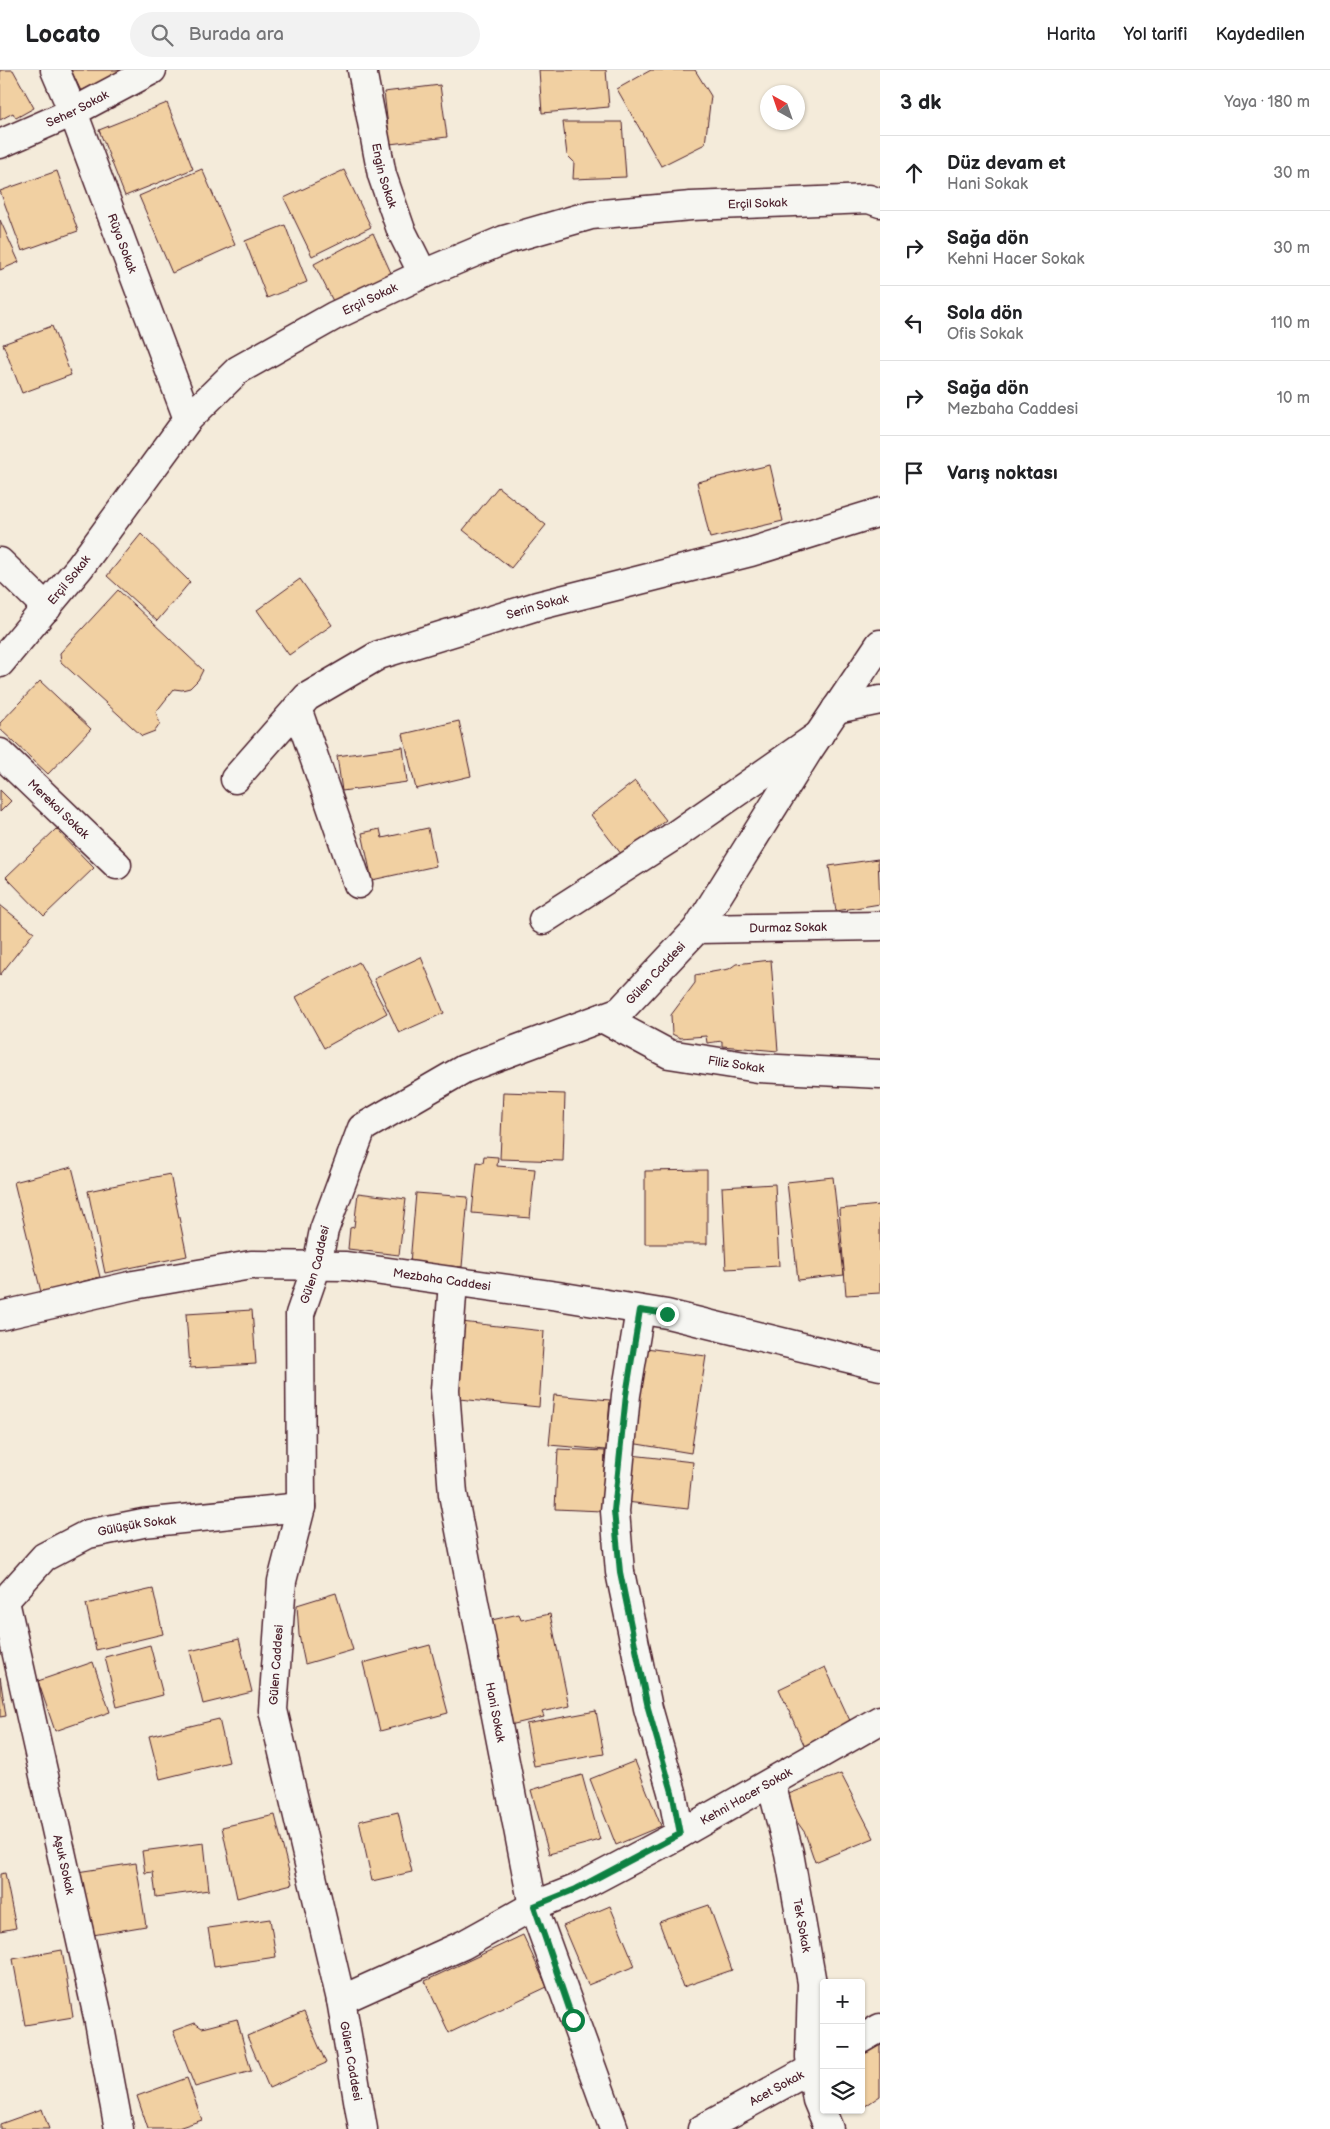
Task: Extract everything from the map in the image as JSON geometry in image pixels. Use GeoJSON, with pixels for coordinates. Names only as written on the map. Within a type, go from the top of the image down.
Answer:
{"type":"FeatureCollection","features":[{"type":"Feature","properties":{"kind":"street","name":"Rüya Sokak"},"geometry":{"type":"LineString","coordinates":[[55,70],[73,112],[188,419]]}},
{"type":"Feature","properties":{"kind":"street","name":"Seher Sokak"},"geometry":{"type":"LineString","coordinates":[[0,144],[73,112],[152,70]]}},
{"type":"Feature","properties":{"kind":"street","name":"Engin Sokak"},"geometry":{"type":"LineString","coordinates":[[362,70],[382,175],[401,230],[423,274]]}},
{"type":"Feature","properties":{"kind":"street","name":"Erçil Sokak"},"geometry":{"type":"LineString","coordinates":[[0,663],[80,566],[188,419],[238,370],[334,316],[423,274],[504,240],[591,215],[691,206],[869,199],[880,203]]}},
{"type":"Feature","properties":{"kind":"street","name":"Serin Sokak"},"geometry":{"type":"LineString","coordinates":[[235,779],[307,697],[379,655],[537,606],[751,552],[880,512]]}},
{"type":"Feature","properties":{"kind":"street"},"geometry":{"type":"LineString","coordinates":[[0,562],[47,608]]}},
{"type":"Feature","properties":{"kind":"street","name":"Gülen Caddesi"},"geometry":{"type":"LineString","coordinates":[[363,2129],[341,2000],[273,1710],[282,1581],[301,1507],[300,1314],[317,1265],[324,1230],[362,1128],[464,1069],[620,1011],[697,928],[820,734],[880,644]]}},
{"type":"Feature","properties":{"kind":"street"},"geometry":{"type":"LineString","coordinates":[[836,710],[880,700]]}},
{"type":"Feature","properties":{"kind":"street"},"geometry":{"type":"LineString","coordinates":[[297,708],[358,884]]}},
{"type":"Feature","properties":{"kind":"street"},"geometry":{"type":"LineString","coordinates":[[543,920],[671,838],[820,734]]}},
{"type":"Feature","properties":{"kind":"street","name":"Merekol Sokak"},"geometry":{"type":"LineString","coordinates":[[0,753],[117,865]]}},
{"type":"Feature","properties":{"kind":"street","name":"Durmaz Sokak"},"geometry":{"type":"LineString","coordinates":[[697,928],[880,926]]}},
{"type":"Feature","properties":{"kind":"street","name":"Filiz Sokak"},"geometry":{"type":"LineString","coordinates":[[602,1018],[669,1054],[758,1068],[880,1074]]}},
{"type":"Feature","properties":{"kind":"street","name":"Mezbaha Caddesi"},"geometry":{"type":"LineString","coordinates":[[0,1316],[134,1285],[251,1265],[346,1266],[558,1296],[640,1310],[880,1366]]}},
{"type":"Feature","properties":{"kind":"street","name":"Hani Sokak"},"geometry":{"type":"LineString","coordinates":[[453,1282],[445,1390],[453,1494],[534,1906],[614,2129]]}},
{"type":"Feature","properties":{"kind":"street"},"geometry":{"type":"LineString","coordinates":[[640,1310],[626,1395],[614,1511],[620,1572],[648,1708],[672,1792],[680,1834]]}},
{"type":"Feature","properties":{"kind":"street","name":"Gülüşük Sokak"},"geometry":{"type":"LineString","coordinates":[[2,1604],[44,1557],[88,1534],[143,1523],[301,1507]]}},
{"type":"Feature","properties":{"kind":"street","name":"Aşuk Sokak"},"geometry":{"type":"LineString","coordinates":[[2,1604],[98,2017],[119,2129]]}},
{"type":"Feature","properties":{"kind":"street","name":"Kehni Hacer Sokak"},"geometry":{"type":"LineString","coordinates":[[341,2000],[463,1945],[534,1906],[576,1889],[680,1834],[880,1720]]}},
{"type":"Feature","properties":{"kind":"street","name":"Tek Sokak"},"geometry":{"type":"LineString","coordinates":[[771,1783],[788,1853],[812,1982],[810,2057],[818,2065],[817,2100],[829,2129]]}},
{"type":"Feature","properties":{"kind":"street"},"geometry":{"type":"LineString","coordinates":[[865,2037],[880,2028]]}},
{"type":"Feature","properties":{"kind":"street","name":"Acet Sokak"},"geometry":{"type":"LineString","coordinates":[[702,2129],[818,2065]]}},
{"type":"Feature","properties":{"kind":"building"},"geometry":{"type":"Polygon","coordinates":[[[0,70],[13,70],[34,108],[16,118],[13,113],[0,120],[0,70]]]}},
{"type":"Feature","properties":{"kind":"building"},"geometry":{"type":"Polygon","coordinates":[[[71,70],[123,70],[81,91],[71,70]]]}},
{"type":"Feature","properties":{"kind":"building"},"geometry":{"type":"Polygon","coordinates":[[[539,70],[606,70],[609,107],[542,113],[539,70]]]}},
{"type":"Feature","properties":{"kind":"building"},"geometry":{"type":"Polygon","coordinates":[[[651,70],[695,70],[711,96],[705,144],[661,166],[617,89],[651,70]]]}},
{"type":"Feature","properties":{"kind":"building"},"geometry":{"type":"Polygon","coordinates":[[[440,85],[447,137],[390,144],[384,92],[440,85]]]}},
{"type":"Feature","properties":{"kind":"building"},"geometry":{"type":"Polygon","coordinates":[[[167,103],[193,169],[125,196],[99,130],[167,103]]]}},
{"type":"Feature","properties":{"kind":"building"},"geometry":{"type":"Polygon","coordinates":[[[563,122],[622,122],[626,177],[573,179],[574,162],[567,155],[563,122]]]}},
{"type":"Feature","properties":{"kind":"building"},"geometry":{"type":"Polygon","coordinates":[[[202,169],[235,245],[172,273],[139,196],[202,169]]]}},
{"type":"Feature","properties":{"kind":"building"},"geometry":{"type":"Polygon","coordinates":[[[344,170],[371,227],[312,256],[284,198],[344,170]]]}},
{"type":"Feature","properties":{"kind":"building"},"geometry":{"type":"Polygon","coordinates":[[[57,171],[78,231],[22,251],[0,191],[57,171]]]}},
{"type":"Feature","properties":{"kind":"building"},"geometry":{"type":"Polygon","coordinates":[[[0,220],[19,262],[0,270],[0,220]]]}},
{"type":"Feature","properties":{"kind":"building"},"geometry":{"type":"Polygon","coordinates":[[[285,225],[307,282],[267,298],[245,241],[285,225]]]}},
{"type":"Feature","properties":{"kind":"building"},"geometry":{"type":"Polygon","coordinates":[[[373,233],[392,275],[335,305],[314,264],[373,233]]]}},
{"type":"Feature","properties":{"kind":"building"},"geometry":{"type":"Polygon","coordinates":[[[52,326],[71,375],[22,393],[3,344],[52,326]]]}},
{"type":"Feature","properties":{"kind":"building"},"geometry":{"type":"Polygon","coordinates":[[[770,465],[783,521],[710,538],[697,482],[770,465]]]}},
{"type":"Feature","properties":{"kind":"building"},"geometry":{"type":"Polygon","coordinates":[[[498,487],[546,525],[511,568],[463,530],[498,487]]]}},
{"type":"Feature","properties":{"kind":"building"},"geometry":{"type":"Polygon","coordinates":[[[141,534],[190,582],[157,621],[107,576],[141,534]]]}},
{"type":"Feature","properties":{"kind":"building"},"geometry":{"type":"Polygon","coordinates":[[[300,579],[332,625],[289,655],[257,610],[300,579]]]}},
{"type":"Feature","properties":{"kind":"building"},"geometry":{"type":"Polygon","coordinates":[[[118,590],[203,670],[198,680],[190,688],[174,689],[156,712],[160,724],[155,731],[142,736],[61,662],[60,653],[118,590]]]}},
{"type":"Feature","properties":{"kind":"building"},"geometry":{"type":"Polygon","coordinates":[[[40,681],[91,729],[48,774],[0,729],[0,723],[40,681]]]}},
{"type":"Feature","properties":{"kind":"building"},"geometry":{"type":"Polygon","coordinates":[[[459,721],[471,776],[416,789],[403,734],[459,721]]]}},
{"type":"Feature","properties":{"kind":"building"},"geometry":{"type":"Polygon","coordinates":[[[403,747],[407,782],[342,791],[337,756],[403,747]]]}},
{"type":"Feature","properties":{"kind":"building"},"geometry":{"type":"Polygon","coordinates":[[[635,781],[666,820],[622,855],[591,815],[635,781]]]}},
{"type":"Feature","properties":{"kind":"building"},"geometry":{"type":"Polygon","coordinates":[[[0,790],[11,801],[0,812],[0,790]]]}},
{"type":"Feature","properties":{"kind":"building"},"geometry":{"type":"Polygon","coordinates":[[[428,828],[436,866],[372,880],[362,833],[380,829],[382,838],[428,828]]]}},
{"type":"Feature","properties":{"kind":"building"},"geometry":{"type":"Polygon","coordinates":[[[56,829],[94,868],[44,916],[6,877],[56,829]]]}},
{"type":"Feature","properties":{"kind":"building"},"geometry":{"type":"Polygon","coordinates":[[[878,859],[880,904],[836,911],[829,866],[878,859]]]}},
{"type":"Feature","properties":{"kind":"building"},"geometry":{"type":"Polygon","coordinates":[[[0,905],[34,932],[0,975],[0,905]]]}},
{"type":"Feature","properties":{"kind":"building"},"geometry":{"type":"Polygon","coordinates":[[[421,957],[444,1013],[399,1033],[374,979],[421,957]]]}},
{"type":"Feature","properties":{"kind":"building"},"geometry":{"type":"Polygon","coordinates":[[[771,960],[778,1051],[722,1046],[722,1041],[707,1043],[706,1036],[680,1038],[672,1034],[671,1015],[695,983],[695,975],[729,969],[736,964],[771,960]]]}},
{"type":"Feature","properties":{"kind":"building"},"geometry":{"type":"Polygon","coordinates":[[[359,962],[387,1013],[324,1048],[296,997],[359,962]]]}},
{"type":"Feature","properties":{"kind":"building"},"geometry":{"type":"Polygon","coordinates":[[[503,1092],[565,1094],[563,1161],[500,1159],[503,1092]]]}},
{"type":"Feature","properties":{"kind":"building"},"geometry":{"type":"Polygon","coordinates":[[[484,1156],[498,1157],[497,1166],[535,1169],[530,1218],[472,1213],[477,1162],[483,1163],[484,1156]]]}},
{"type":"Feature","properties":{"kind":"building"},"geometry":{"type":"Polygon","coordinates":[[[72,1167],[100,1277],[41,1292],[14,1182],[72,1167]]]}},
{"type":"Feature","properties":{"kind":"building"},"geometry":{"type":"Polygon","coordinates":[[[707,1170],[707,1244],[645,1244],[645,1171],[707,1170]]]}},
{"type":"Feature","properties":{"kind":"building"},"geometry":{"type":"Polygon","coordinates":[[[170,1174],[187,1256],[105,1273],[88,1191],[170,1174]]]}},
{"type":"Feature","properties":{"kind":"building"},"geometry":{"type":"Polygon","coordinates":[[[833,1177],[844,1275],[798,1280],[787,1182],[833,1177]]]}},
{"type":"Feature","properties":{"kind":"building"},"geometry":{"type":"Polygon","coordinates":[[[775,1184],[779,1266],[726,1269],[722,1187],[775,1184]]]}},
{"type":"Feature","properties":{"kind":"building"},"geometry":{"type":"Polygon","coordinates":[[[358,1193],[406,1199],[399,1255],[348,1249],[350,1228],[354,1227],[358,1193]]]}},
{"type":"Feature","properties":{"kind":"building"},"geometry":{"type":"Polygon","coordinates":[[[416,1193],[468,1197],[462,1267],[410,1263],[416,1193]]]}},
{"type":"Feature","properties":{"kind":"building"},"geometry":{"type":"Polygon","coordinates":[[[880,1205],[880,1293],[846,1295],[839,1209],[880,1205]]]}},
{"type":"Feature","properties":{"kind":"building"},"geometry":{"type":"Polygon","coordinates":[[[252,1310],[256,1364],[190,1368],[186,1314],[252,1310]]]}},
{"type":"Feature","properties":{"kind":"building"},"geometry":{"type":"Polygon","coordinates":[[[461,1322],[544,1331],[539,1407],[459,1399],[461,1322]]]}},
{"type":"Feature","properties":{"kind":"building"},"geometry":{"type":"Polygon","coordinates":[[[646,1348],[706,1356],[691,1453],[631,1443],[646,1348]]]}},
{"type":"Feature","properties":{"kind":"building"},"geometry":{"type":"Polygon","coordinates":[[[554,1395],[610,1400],[606,1450],[549,1445],[554,1395]]]}},
{"type":"Feature","properties":{"kind":"building"},"geometry":{"type":"Polygon","coordinates":[[[558,1449],[605,1451],[602,1511],[555,1509],[558,1449]]]}},
{"type":"Feature","properties":{"kind":"building"},"geometry":{"type":"Polygon","coordinates":[[[631,1455],[693,1462],[688,1509],[626,1502],[631,1455]]]}},
{"type":"Feature","properties":{"kind":"building"},"geometry":{"type":"Polygon","coordinates":[[[153,1589],[163,1634],[96,1650],[86,1604],[153,1589]]]}},
{"type":"Feature","properties":{"kind":"building"},"geometry":{"type":"Polygon","coordinates":[[[336,1593],[353,1650],[305,1664],[299,1635],[297,1605],[336,1593]]]}},
{"type":"Feature","properties":{"kind":"building"},"geometry":{"type":"Polygon","coordinates":[[[519,1614],[521,1620],[550,1614],[569,1706],[542,1712],[544,1717],[510,1725],[487,1621],[519,1614]]]}},
{"type":"Feature","properties":{"kind":"building"},"geometry":{"type":"Polygon","coordinates":[[[239,1639],[252,1692],[203,1704],[190,1651],[239,1639]]]}},
{"type":"Feature","properties":{"kind":"building"},"geometry":{"type":"Polygon","coordinates":[[[150,1645],[163,1695],[117,1707],[105,1657],[150,1645]]]}},
{"type":"Feature","properties":{"kind":"building"},"geometry":{"type":"Polygon","coordinates":[[[430,1645],[448,1713],[380,1731],[363,1663],[430,1645]]]}},
{"type":"Feature","properties":{"kind":"building"},"geometry":{"type":"Polygon","coordinates":[[[93,1662],[110,1712],[55,1731],[38,1681],[93,1662]]]}},
{"type":"Feature","properties":{"kind":"building"},"geometry":{"type":"Polygon","coordinates":[[[825,1667],[852,1725],[805,1747],[779,1689],[825,1667]]]}},
{"type":"Feature","properties":{"kind":"building"},"geometry":{"type":"Polygon","coordinates":[[[0,1677],[6,1716],[0,1717],[0,1677]]]}},
{"type":"Feature","properties":{"kind":"building"},"geometry":{"type":"Polygon","coordinates":[[[596,1711],[604,1754],[534,1766],[526,1724],[596,1711]]]}},
{"type":"Feature","properties":{"kind":"building"},"geometry":{"type":"Polygon","coordinates":[[[219,1719],[229,1762],[160,1779],[149,1736],[219,1719]]]}},
{"type":"Feature","properties":{"kind":"building"},"geometry":{"type":"Polygon","coordinates":[[[635,1761],[661,1826],[616,1845],[590,1779],[635,1761]]]}},
{"type":"Feature","properties":{"kind":"building"},"geometry":{"type":"Polygon","coordinates":[[[841,1774],[874,1838],[815,1862],[805,1833],[793,1816],[786,1795],[841,1774]]]}},
{"type":"Feature","properties":{"kind":"building"},"geometry":{"type":"Polygon","coordinates":[[[582,1775],[600,1840],[549,1854],[531,1790],[582,1775]]]}},
{"type":"Feature","properties":{"kind":"building"},"geometry":{"type":"Polygon","coordinates":[[[398,1812],[412,1872],[372,1881],[359,1821],[398,1812]]]}},
{"type":"Feature","properties":{"kind":"building"},"geometry":{"type":"Polygon","coordinates":[[[275,1815],[292,1884],[237,1898],[222,1827],[275,1815]]]}},
{"type":"Feature","properties":{"kind":"building"},"geometry":{"type":"Polygon","coordinates":[[[204,1843],[209,1890],[156,1897],[153,1872],[145,1873],[142,1851],[204,1843]]]}},
{"type":"Feature","properties":{"kind":"building"},"geometry":{"type":"Polygon","coordinates":[[[136,1863],[146,1926],[87,1936],[77,1872],[136,1863]]]}},
{"type":"Feature","properties":{"kind":"building"},"geometry":{"type":"Polygon","coordinates":[[[5,1873],[16,1928],[0,1931],[0,1874],[5,1873]]]}},
{"type":"Feature","properties":{"kind":"building"},"geometry":{"type":"Polygon","coordinates":[[[709,1905],[732,1970],[683,1987],[659,1922],[709,1905]]]}},
{"type":"Feature","properties":{"kind":"building"},"geometry":{"type":"Polygon","coordinates":[[[610,1906],[635,1966],[588,1985],[563,1926],[610,1906]]]}},
{"type":"Feature","properties":{"kind":"building"},"geometry":{"type":"Polygon","coordinates":[[[270,1919],[276,1957],[214,1966],[208,1928],[270,1919]]]}},
{"type":"Feature","properties":{"kind":"building"},"geometry":{"type":"Polygon","coordinates":[[[523,1935],[547,1987],[449,2033],[425,1981],[523,1935]]]}},
{"type":"Feature","properties":{"kind":"building"},"geometry":{"type":"Polygon","coordinates":[[[62,1950],[73,2017],[25,2025],[13,1959],[62,1950]]]}},
{"type":"Feature","properties":{"kind":"building"},"geometry":{"type":"Polygon","coordinates":[[[304,2012],[326,2063],[269,2088],[247,2036],[304,2012]]]}},
{"type":"Feature","properties":{"kind":"building"},"geometry":{"type":"Polygon","coordinates":[[[237,2019],[251,2071],[195,2087],[173,2031],[195,2023],[202,2028],[237,2019]]]}},
{"type":"Feature","properties":{"kind":"building"},"geometry":{"type":"Polygon","coordinates":[[[880,2039],[880,2096],[865,2106],[865,2069],[865,2050],[880,2039]]]}},
{"type":"Feature","properties":{"kind":"building"},"geometry":{"type":"Polygon","coordinates":[[[187,2078],[202,2120],[175,2129],[148,2129],[137,2096],[187,2078]]]}},
{"type":"Feature","properties":{"kind":"building"},"geometry":{"type":"Polygon","coordinates":[[[42,2109],[49,2129],[0,2129],[0,2124],[42,2109]]]}},
{"type":"Feature","properties":{"kind":"route"},"geometry":{"type":"LineString","coordinates":[[573,2020],[534,1906],[576,1889],[680,1834],[672,1792],[648,1708],[620,1572],[614,1511],[626,1395],[640,1310],[667,1314]]}}]}
